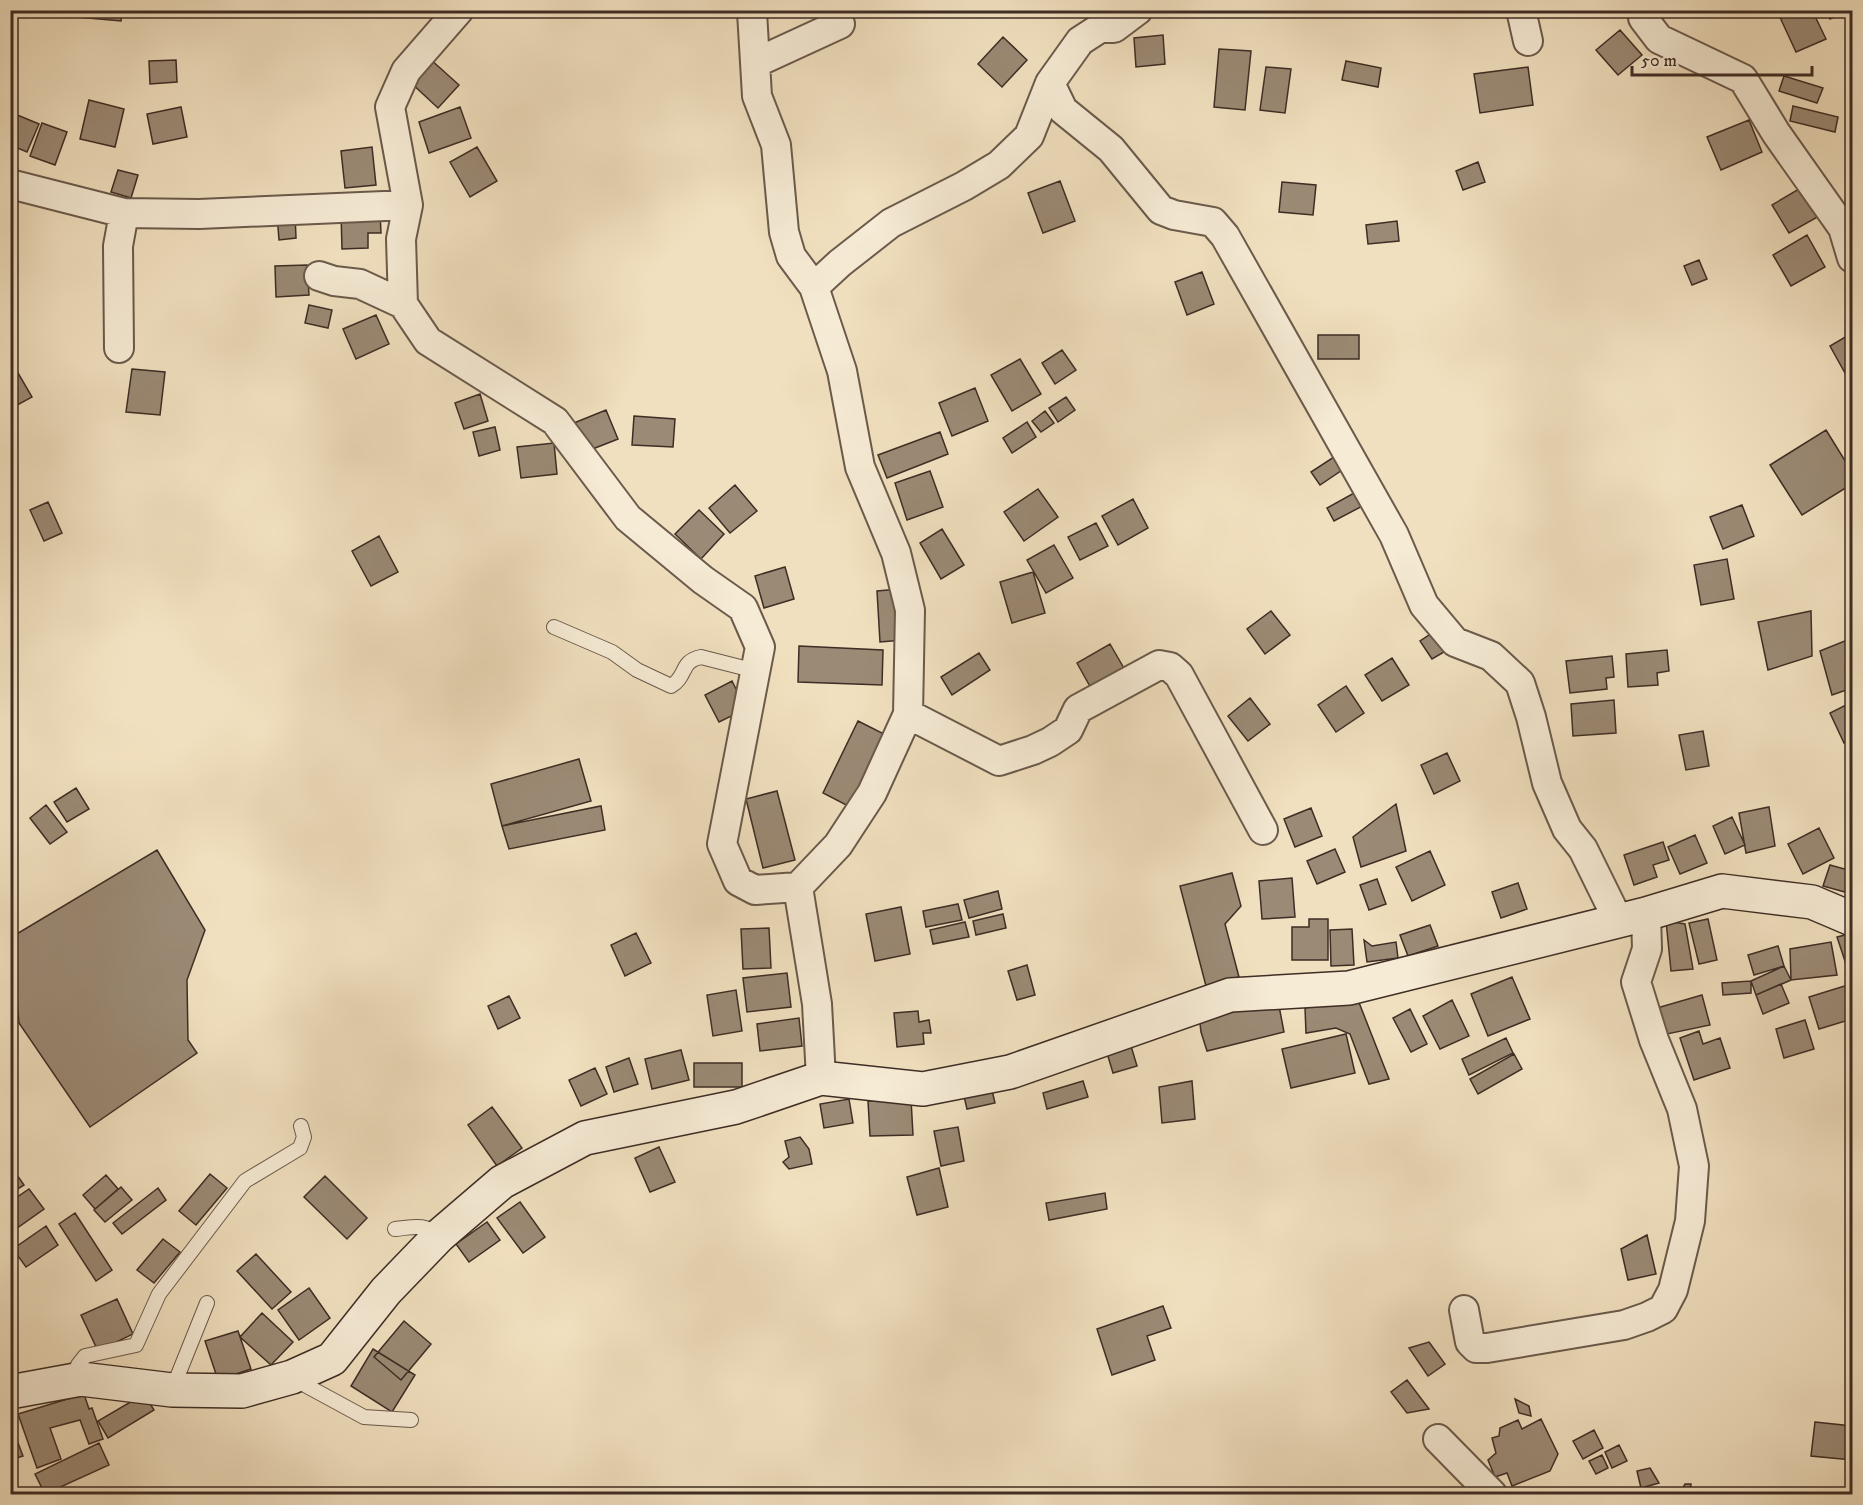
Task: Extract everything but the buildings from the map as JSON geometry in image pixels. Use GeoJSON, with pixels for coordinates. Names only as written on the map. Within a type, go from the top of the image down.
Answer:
{"type":"FeatureCollection","features":[{"type":"Feature","properties":{"kind":"street"},"geometry":{"type":"LineString","coordinates":[[403,304],[401,239],[408,205],[390,107],[406,71],[459,10]]}},
{"type":"Feature","properties":{"kind":"street"},"geometry":{"type":"LineString","coordinates":[[814,287],[840,263],[891,223],[964,186],[999,165],[1029,136],[1050,83],[1080,41],[1100,28],[1114,28],[1138,10]]}},
{"type":"Feature","properties":{"kind":"street"},"geometry":{"type":"LineString","coordinates":[[1521,10],[1528,41]]}},
{"type":"Feature","properties":{"kind":"street"},"geometry":{"type":"LineString","coordinates":[[1643,10],[1643,18],[1659,39],[1743,79],[1776,133],[1843,228],[1852,258]]}},
{"type":"Feature","properties":{"kind":"street"},"geometry":{"type":"LineString","coordinates":[[319,276],[334,281],[360,284],[403,304],[428,341],[555,421],[628,518],[703,580],[743,608],[760,647],[722,844],[738,881],[755,890],[798,887],[838,845],[872,793],[908,714],[910,610],[896,553],[860,467],[842,371],[814,287],[791,256],[784,232],[776,145],[757,96],[752,12]]}},
{"type":"Feature","properties":{"kind":"street"},"geometry":{"type":"LineString","coordinates":[[755,63],[840,24]]}},
{"type":"Feature","properties":{"kind":"street"},"geometry":{"type":"LineString","coordinates":[[1050,83],[1063,110],[1111,148],[1161,210],[1173,215],[1213,222],[1224,236],[1394,535],[1424,605],[1455,642],[1491,656],[1520,682],[1547,783],[1567,829],[1632,917],[1647,949],[1636,982],[1654,1040],[1682,1109],[1694,1166],[1690,1221],[1673,1290],[1663,1309],[1632,1322],[1487,1348],[1476,1348],[1470,1342],[1464,1310]]}},
{"type":"Feature","properties":{"kind":"street"},"geometry":{"type":"LineString","coordinates":[[10,184],[124,213],[199,214],[408,205]]}},
{"type":"Feature","properties":{"kind":"street"},"geometry":{"type":"LineString","coordinates":[[119,348],[118,246],[124,213]]}},
{"type":"Feature","properties":{"kind":"street"},"geometry":{"type":"LineString","coordinates":[[908,714],[999,761],[1050,742],[1068,730],[1078,709],[1159,665],[1170,667],[1179,675],[1263,830]]}},
{"type":"Feature","properties":{"kind":"street"},"geometry":{"type":"LineString","coordinates":[[798,887],[817,1004],[821,1077]]}},
{"type":"Feature","properties":{"kind":"street"},"geometry":{"type":"LineString","coordinates":[[10,1392],[81,1379],[172,1390],[242,1390],[292,1377],[332,1359],[386,1291],[439,1236],[502,1182],[585,1138],[736,1107],[821,1077],[923,1089],[1010,1072],[1230,995],[1349,988],[1632,917],[1722,891],[1812,902],[1852,919]]}},
{"type":"Feature","properties":{"kind":"street"},"geometry":{"type":"LineString","coordinates":[[1438,1439],[1492,1494]]}},
{"type":"Feature","properties":{"kind":"lane"},"geometry":{"type":"LineString","coordinates":[[554,627],[612,652],[637,670],[671,686],[680,681],[686,664],[692,658],[701,657],[756,671]]}},
{"type":"Feature","properties":{"kind":"lane"},"geometry":{"type":"LineString","coordinates":[[81,1379],[78,1365],[85,1356],[136,1345],[159,1294],[245,1181],[300,1148],[304,1137],[301,1126]]}},
{"type":"Feature","properties":{"kind":"lane"},"geometry":{"type":"LineString","coordinates":[[395,1229],[418,1226],[428,1228],[439,1236]]}},
{"type":"Feature","properties":{"kind":"lane"},"geometry":{"type":"LineString","coordinates":[[172,1390],[207,1303]]}},
{"type":"Feature","properties":{"kind":"lane"},"geometry":{"type":"LineString","coordinates":[[292,1377],[364,1418],[411,1420]]}}]}
